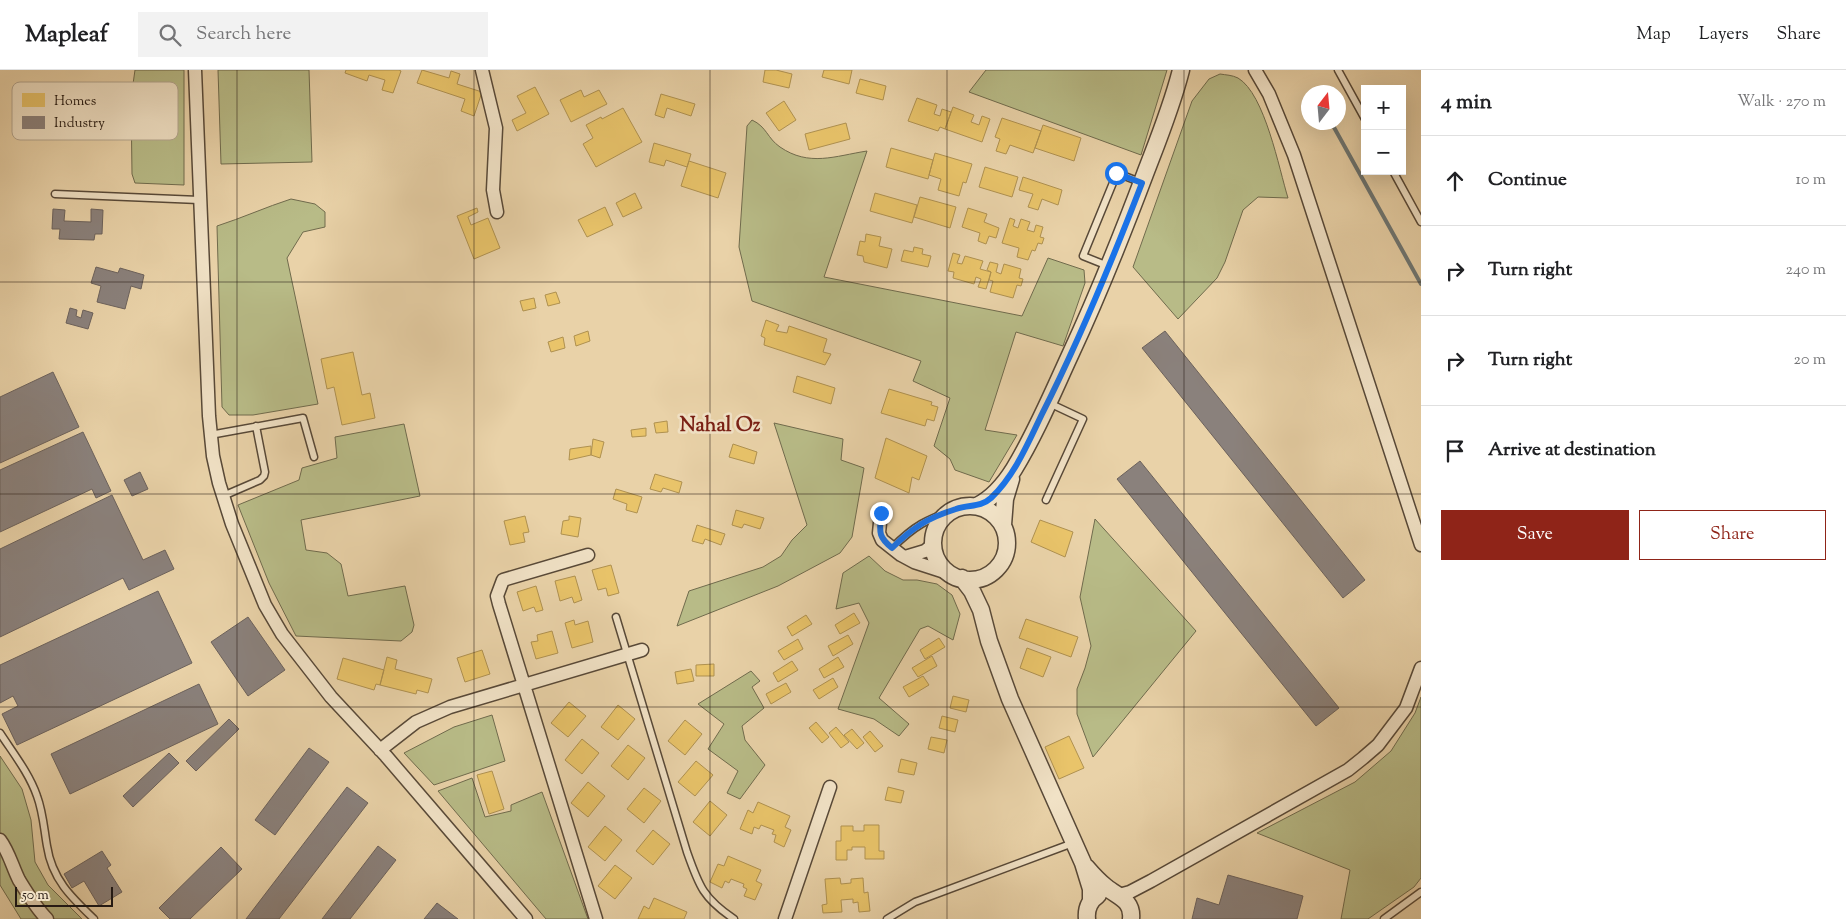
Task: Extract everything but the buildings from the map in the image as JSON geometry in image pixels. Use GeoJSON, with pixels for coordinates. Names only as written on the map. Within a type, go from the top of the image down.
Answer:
{"type":"FeatureCollection","features":[{"type":"Feature","properties":{"kind":"street"},"geometry":{"type":"LineString","coordinates":[[195,70],[210,435],[213,456],[232,524],[265,605],[282,634],[331,697],[380,750],[526,919]]}},
{"type":"Feature","properties":{"kind":"street"},"geometry":{"type":"LineString","coordinates":[[482,70],[496,128],[493,190],[497,212]]}},
{"type":"Feature","properties":{"kind":"street"},"geometry":{"type":"LineString","coordinates":[[881,513],[879,533],[882,540],[905,557],[922,565],[956,576],[977,579],[991,573],[998,567],[1006,551],[1007,542],[1003,525],[1005,499],[1014,470],[1048,403],[1109,266],[1173,98],[1180,70]]}},
{"type":"Feature","properties":{"kind":"street"},"geometry":{"type":"LineString","coordinates":[[1173,98],[1191,70]]}},
{"type":"Feature","properties":{"kind":"street"},"geometry":{"type":"LineString","coordinates":[[1255,70],[1269,94],[1294,154],[1421,545]]}},
{"type":"Feature","properties":{"kind":"street"},"geometry":{"type":"LineString","coordinates":[[977,506],[997,492],[1014,470]]}},
{"type":"Feature","properties":{"kind":"street"},"geometry":{"type":"LineString","coordinates":[[1003,525],[991,512],[977,506],[956,508],[948,513],[934,533],[936,557],[940,564],[972,591],[981,610],[989,641],[1010,699],[1083,863],[1091,889],[1087,913]]}},
{"type":"Feature","properties":{"kind":"street"},"geometry":{"type":"LineString","coordinates":[[905,557],[919,554],[934,544]]}},
{"type":"Feature","properties":{"kind":"street"},"geometry":{"type":"LineString","coordinates":[[588,555],[503,580],[498,596],[522,685],[596,919]]}},
{"type":"Feature","properties":{"kind":"street"},"geometry":{"type":"LineString","coordinates":[[981,610],[986,585],[991,573]]}},
{"type":"Feature","properties":{"kind":"street"},"geometry":{"type":"LineString","coordinates":[[380,750],[416,722],[429,715],[522,685],[642,650]]}},
{"type":"Feature","properties":{"kind":"street"},"geometry":{"type":"LineString","coordinates":[[1087,913],[1100,894],[1107,892],[1117,894],[1130,892],[1348,770],[1378,745],[1406,708],[1421,668]]}},
{"type":"Feature","properties":{"kind":"street"},"geometry":{"type":"LineString","coordinates":[[785,919],[830,787]]}},
{"type":"Feature","properties":{"kind":"street"},"geometry":{"type":"LineString","coordinates":[[0,840],[7,850],[30,898],[47,919]]}},
{"type":"Feature","properties":{"kind":"street"},"geometry":{"type":"LineString","coordinates":[[1083,863],[1099,882],[1128,902],[1131,914]]}},
{"type":"Feature","properties":{"kind":"street"},"geometry":{"type":"LineString","coordinates":[[1131,914],[1138,893],[1151,881]]}},
{"type":"Feature","properties":{"kind":"lane"},"geometry":{"type":"LineString","coordinates":[[1338,70],[1361,112]]}},
{"type":"Feature","properties":{"kind":"lane"},"geometry":{"type":"LineString","coordinates":[[1109,266],[1083,256],[1116,173],[1142,183]]}},
{"type":"Feature","properties":{"kind":"lane"},"geometry":{"type":"LineString","coordinates":[[1395,175],[1421,222]]}},
{"type":"Feature","properties":{"kind":"lane"},"geometry":{"type":"LineString","coordinates":[[55,194],[199,200]]}},
{"type":"Feature","properties":{"kind":"lane"},"geometry":{"type":"LineString","coordinates":[[1046,500],[1083,419],[1048,403]]}},
{"type":"Feature","properties":{"kind":"lane"},"geometry":{"type":"LineString","coordinates":[[210,435],[303,418],[314,457]]}},
{"type":"Feature","properties":{"kind":"lane"},"geometry":{"type":"LineString","coordinates":[[223,496],[260,480],[264,476],[265,472],[256,426]]}},
{"type":"Feature","properties":{"kind":"lane"},"geometry":{"type":"LineString","coordinates":[[892,548],[910,530],[924,521],[956,508]]}},
{"type":"Feature","properties":{"kind":"lane"},"geometry":{"type":"LineString","coordinates":[[616,618],[696,878],[704,893],[719,910],[734,919]]}},
{"type":"Feature","properties":{"kind":"lane"},"geometry":{"type":"LineString","coordinates":[[0,733],[30,779],[38,797],[47,848],[60,882],[94,919]]}},
{"type":"Feature","properties":{"kind":"lane"},"geometry":{"type":"LineString","coordinates":[[887,919],[915,902],[1073,843]]}},
{"type":"Feature","properties":{"kind":"lane"},"geometry":{"type":"LineString","coordinates":[[1384,919],[1421,892]]}},
{"type":"Feature","properties":{"kind":"green space"},"geometry":{"type":"Polygon","coordinates":[[[135,70],[184,70],[184,185],[135,183],[132,174],[132,140],[178,140],[178,82],[133,82],[135,70]]]}},
{"type":"Feature","properties":{"kind":"green space"},"geometry":{"type":"Polygon","coordinates":[[[218,70],[309,70],[312,162],[221,164],[218,70]]]}},
{"type":"Feature","properties":{"kind":"green space"},"geometry":{"type":"Polygon","coordinates":[[[986,70],[1167,70],[1141,155],[969,92],[986,70]]]}},
{"type":"Feature","properties":{"kind":"green space"},"geometry":{"type":"Polygon","coordinates":[[[1220,74],[1238,78],[1248,87],[1256,99],[1270,133],[1288,198],[1258,197],[1243,210],[1225,262],[1217,278],[1178,319],[1133,267],[1192,101],[1209,79],[1220,74]]]}},
{"type":"Feature","properties":{"kind":"green space"},"geometry":{"type":"Polygon","coordinates":[[[752,120],[761,126],[780,147],[801,157],[833,157],[867,151],[824,277],[1022,316],[1048,258],[1084,270],[1085,283],[1063,346],[1016,332],[985,430],[1017,435],[989,482],[955,470],[950,459],[934,446],[950,398],[913,381],[921,361],[752,301],[739,247],[747,126],[752,120]]]}},
{"type":"Feature","properties":{"kind":"green space"},"geometry":{"type":"Polygon","coordinates":[[[291,199],[315,204],[325,212],[325,227],[303,232],[287,258],[318,404],[253,415],[229,415],[222,407],[217,226],[291,199]]]}},
{"type":"Feature","properties":{"kind":"green space"},"geometry":{"type":"Polygon","coordinates":[[[774,423],[843,439],[841,460],[864,468],[852,537],[840,553],[778,586],[677,626],[689,591],[763,567],[781,556],[792,540],[807,525],[774,423]]]}},
{"type":"Feature","properties":{"kind":"green space"},"geometry":{"type":"Polygon","coordinates":[[[404,424],[420,496],[301,520],[306,550],[327,553],[341,564],[348,596],[405,586],[414,625],[412,632],[401,641],[296,636],[269,583],[238,505],[299,480],[302,468],[337,458],[335,437],[404,424]]]}},
{"type":"Feature","properties":{"kind":"green space"},"geometry":{"type":"Polygon","coordinates":[[[1095,519],[1196,631],[1093,757],[1077,714],[1077,689],[1091,646],[1080,597],[1095,519]]]}},
{"type":"Feature","properties":{"kind":"green space"},"geometry":{"type":"Polygon","coordinates":[[[869,556],[885,571],[903,580],[917,580],[937,584],[952,595],[960,614],[953,640],[928,626],[920,629],[879,698],[909,724],[899,736],[874,719],[838,709],[869,623],[859,603],[836,609],[843,573],[869,556]]]}},
{"type":"Feature","properties":{"kind":"green space"},"geometry":{"type":"Polygon","coordinates":[[[751,671],[760,681],[752,687],[764,708],[742,726],[745,740],[765,765],[740,799],[727,793],[738,771],[708,749],[724,724],[698,704],[751,671]]]}},
{"type":"Feature","properties":{"kind":"green space"},"geometry":{"type":"Polygon","coordinates":[[[1421,697],[1421,878],[1414,887],[1368,919],[1341,919],[1350,870],[1257,833],[1355,782],[1391,751],[1415,713],[1421,697]]]}},
{"type":"Feature","properties":{"kind":"green space"},"geometry":{"type":"Polygon","coordinates":[[[492,715],[505,761],[434,785],[404,753],[454,727],[492,715]]]}},
{"type":"Feature","properties":{"kind":"green space"},"geometry":{"type":"Polygon","coordinates":[[[0,756],[22,789],[31,820],[35,862],[48,885],[82,919],[21,919],[0,885],[0,756]]]}},
{"type":"Feature","properties":{"kind":"green space"},"geometry":{"type":"Polygon","coordinates":[[[472,778],[485,817],[511,811],[511,805],[542,792],[588,919],[546,919],[438,791],[472,778]]]}},
{"type":"Feature","properties":{"kind":"waterway"},"geometry":{"type":"LineString","coordinates":[[1335,130],[1421,284]]}},
{"type":"Feature","properties":{"kind":"district","name":"Nahal Oz"},"geometry":{"type":"Point","coordinates":[720,424]}},
{"type":"Feature","properties":{"kind":"route"},"geometry":{"type":"LineString","coordinates":[[881,513],[879,533],[882,540],[892,548],[910,530],[924,521],[956,508],[977,506],[988,500],[997,492],[1014,470],[1084,325],[1142,183],[1116,173]]}}]}
